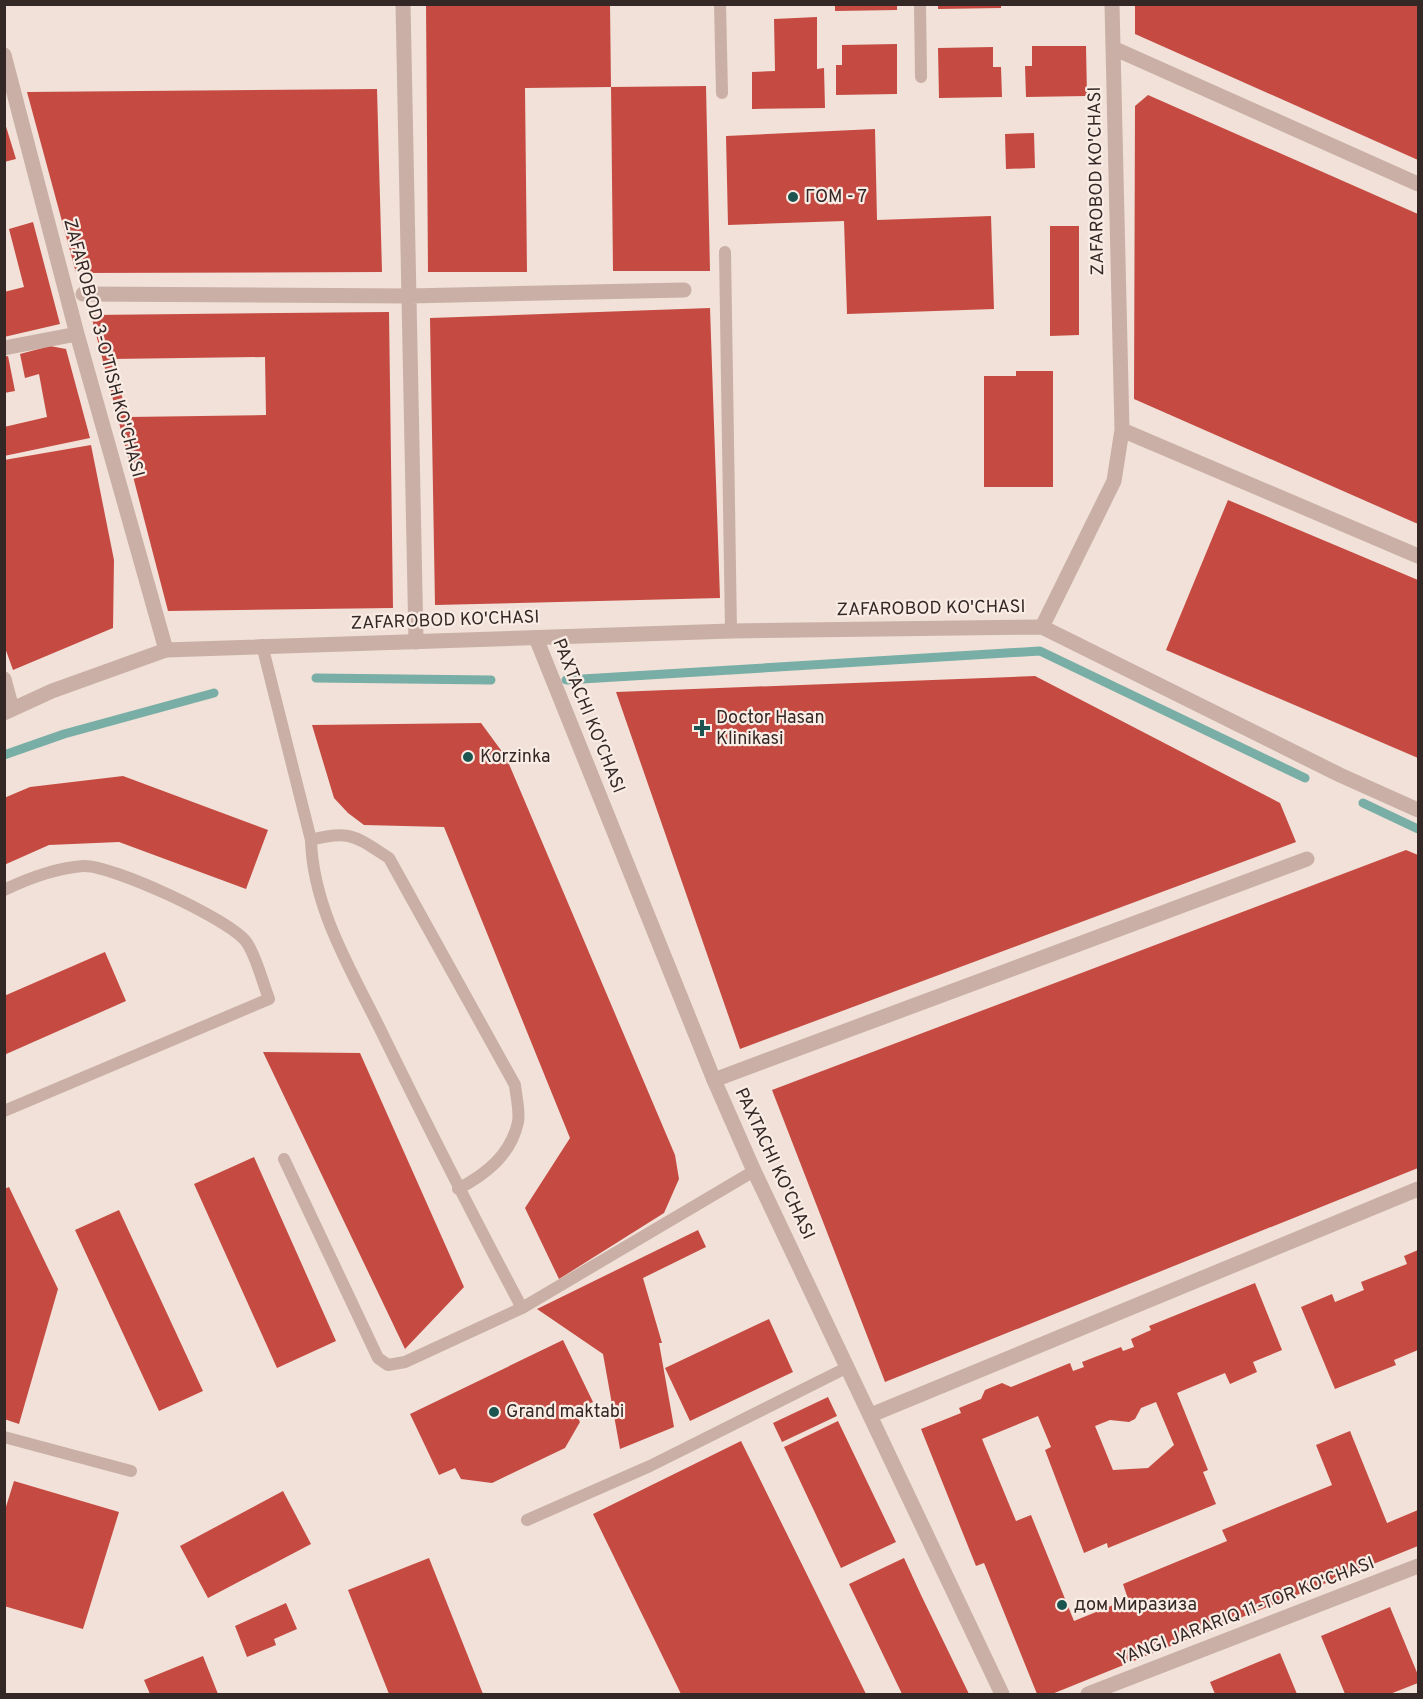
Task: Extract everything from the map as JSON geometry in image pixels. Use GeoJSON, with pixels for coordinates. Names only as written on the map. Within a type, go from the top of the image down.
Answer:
{"type":"FeatureCollection","features":[{"type":"Feature","properties":{"kind":"street"},"geometry":{"type":"LineString","coordinates":[[403,4],[416,642]]}},
{"type":"Feature","properties":{"kind":"street","name":"ZAFAROBOD KO'CHASI"},"geometry":{"type":"LineString","coordinates":[[1042,627],[1114,481],[1122,430],[1112,4]]}},
{"type":"Feature","properties":{"kind":"street"},"geometry":{"type":"LineString","coordinates":[[1113,48],[1419,184]]}},
{"type":"Feature","properties":{"kind":"street","name":"ZAFAROBOD 3-O'TISH KO'CHASI"},"geometry":{"type":"LineString","coordinates":[[4,55],[77,334],[166,650]]}},
{"type":"Feature","properties":{"kind":"street"},"geometry":{"type":"LineString","coordinates":[[83,294],[409,296],[684,290]]}},
{"type":"Feature","properties":{"kind":"street"},"geometry":{"type":"LineString","coordinates":[[4,348],[77,334]]}},
{"type":"Feature","properties":{"kind":"street"},"geometry":{"type":"LineString","coordinates":[[1122,430],[1419,556]]}},
{"type":"Feature","properties":{"kind":"street","name":"ZAFAROBOD KO'CHASI"},"geometry":{"type":"LineString","coordinates":[[8,711],[52,691],[166,650],[262,645],[731,632],[1042,627],[1340,775],[1419,810]]}},
{"type":"Feature","properties":{"kind":"street","name":"PAXTACHI KO'CHASI"},"geometry":{"type":"LineString","coordinates":[[536,638],[714,1080],[754,1171],[1002,1695]]}},
{"type":"Feature","properties":{"kind":"street"},"geometry":{"type":"LineString","coordinates":[[4,679],[8,711]]}},
{"type":"Feature","properties":{"kind":"street"},"geometry":{"type":"LineString","coordinates":[[714,1080],[1307,860]]}},
{"type":"Feature","properties":{"kind":"street"},"geometry":{"type":"LineString","coordinates":[[871,1416],[1419,1189]]}},
{"type":"Feature","properties":{"kind":"street","name":"YANGI JARARIQ 11-TOR KO'CHASI"},"geometry":{"type":"LineString","coordinates":[[1088,1695],[1419,1566]]}},
{"type":"Feature","properties":{"kind":"lane"},"geometry":{"type":"LineString","coordinates":[[720,4],[722,93]]}},
{"type":"Feature","properties":{"kind":"lane"},"geometry":{"type":"LineString","coordinates":[[920,4],[921,77]]}},
{"type":"Feature","properties":{"kind":"lane"},"geometry":{"type":"LineString","coordinates":[[725,252],[731,632]]}},
{"type":"Feature","properties":{"kind":"lane"},"geometry":{"type":"LineString","coordinates":[[262,645],[311,840],[312,864],[327,918],[458,1189],[522,1308]]}},
{"type":"Feature","properties":{"kind":"lane"},"geometry":{"type":"LineString","coordinates":[[311,840],[336,833],[359,839],[389,858],[515,1085],[518,1122],[504,1154],[483,1176],[458,1189]]}},
{"type":"Feature","properties":{"kind":"lane"},"geometry":{"type":"LineString","coordinates":[[4,890],[32,877],[85,866],[138,881],[203,909],[247,942],[269,999],[4,1112]]}},
{"type":"Feature","properties":{"kind":"lane"},"geometry":{"type":"LineString","coordinates":[[284,1158],[378,1358],[388,1365],[405,1362],[522,1308],[754,1171]]}},
{"type":"Feature","properties":{"kind":"lane"},"geometry":{"type":"LineString","coordinates":[[527,1520],[650,1466],[848,1367]]}},
{"type":"Feature","properties":{"kind":"lane"},"geometry":{"type":"LineString","coordinates":[[4,1437],[131,1471]]}},
{"type":"Feature","properties":{"kind":"building"},"geometry":{"type":"Polygon","coordinates":[[[426,4],[610,4],[611,87],[525,88],[527,272],[428,272],[426,4]]]}},
{"type":"Feature","properties":{"kind":"building"},"geometry":{"type":"Polygon","coordinates":[[[835,4],[897,4],[897,10],[835,11],[835,4]]]}},
{"type":"Feature","properties":{"kind":"building"},"geometry":{"type":"Polygon","coordinates":[[[938,4],[1001,4],[1001,8],[938,9],[938,4]]]}},
{"type":"Feature","properties":{"kind":"building"},"geometry":{"type":"Polygon","coordinates":[[[1135,4],[1418,4],[1418,160],[1135,34],[1135,4]]]}},
{"type":"Feature","properties":{"kind":"building"},"geometry":{"type":"Polygon","coordinates":[[[817,17],[817,69],[824,68],[825,108],[752,109],[752,72],[775,71],[774,19],[817,17]]]}},
{"type":"Feature","properties":{"kind":"building"},"geometry":{"type":"Polygon","coordinates":[[[897,44],[897,94],[836,95],[836,65],[842,65],[842,45],[897,44]]]}},
{"type":"Feature","properties":{"kind":"building"},"geometry":{"type":"Polygon","coordinates":[[[1032,46],[1086,46],[1087,96],[1026,97],[1025,66],[1032,66],[1032,46]]]}},
{"type":"Feature","properties":{"kind":"building"},"geometry":{"type":"Polygon","coordinates":[[[993,47],[993,67],[1001,67],[1002,97],[939,98],[938,48],[993,47]]]}},
{"type":"Feature","properties":{"kind":"building"},"geometry":{"type":"Polygon","coordinates":[[[706,86],[710,271],[613,271],[611,87],[706,86]]]}},
{"type":"Feature","properties":{"kind":"building"},"geometry":{"type":"Polygon","coordinates":[[[377,89],[382,272],[76,273],[27,92],[377,89]]]}},
{"type":"Feature","properties":{"kind":"building"},"geometry":{"type":"Polygon","coordinates":[[[1148,95],[1418,214],[1418,524],[1134,399],[1135,106],[1148,95]]]}},
{"type":"Feature","properties":{"kind":"building"},"geometry":{"type":"Polygon","coordinates":[[[4,120],[16,159],[4,162],[4,120]]]}},
{"type":"Feature","properties":{"kind":"building"},"geometry":{"type":"Polygon","coordinates":[[[875,129],[877,220],[991,216],[994,309],[847,314],[844,221],[728,225],[726,136],[875,129]]]}},
{"type":"Feature","properties":{"kind":"building"},"geometry":{"type":"Polygon","coordinates":[[[1034,133],[1035,168],[1006,169],[1005,134],[1034,133]]]}},
{"type":"Feature","properties":{"kind":"building"},"geometry":{"type":"Polygon","coordinates":[[[33,222],[60,324],[4,337],[4,292],[24,287],[9,229],[33,222]]]}},
{"type":"Feature","properties":{"kind":"building"},"geometry":{"type":"Polygon","coordinates":[[[1050,226],[1079,226],[1079,335],[1050,336],[1050,226]]]}},
{"type":"Feature","properties":{"kind":"building"},"geometry":{"type":"Polygon","coordinates":[[[710,308],[720,598],[435,605],[430,318],[710,308]]]}},
{"type":"Feature","properties":{"kind":"building"},"geometry":{"type":"Polygon","coordinates":[[[389,312],[393,608],[168,611],[91,315],[389,312]],[[265,357],[111,359],[128,417],[266,415],[265,357]]]}},
{"type":"Feature","properties":{"kind":"building"},"geometry":{"type":"Polygon","coordinates":[[[50,346],[66,349],[90,438],[4,456],[4,427],[47,417],[39,374],[25,378],[20,354],[50,346]]]}},
{"type":"Feature","properties":{"kind":"building"},"geometry":{"type":"Polygon","coordinates":[[[8,356],[15,391],[4,393],[4,357],[8,356]]]}},
{"type":"Feature","properties":{"kind":"building"},"geometry":{"type":"Polygon","coordinates":[[[1016,371],[1053,371],[1053,487],[984,487],[984,376],[1016,376],[1016,371]]]}},
{"type":"Feature","properties":{"kind":"building"},"geometry":{"type":"Polygon","coordinates":[[[91,445],[114,560],[113,628],[13,670],[4,645],[4,460],[91,445]]]}},
{"type":"Feature","properties":{"kind":"building"},"geometry":{"type":"Polygon","coordinates":[[[1228,500],[1418,580],[1418,758],[1166,650],[1228,500]]]}},
{"type":"Feature","properties":{"kind":"building"},"geometry":{"type":"Polygon","coordinates":[[[1035,676],[1280,803],[1296,842],[740,1049],[616,692],[1035,676]]]}},
{"type":"Feature","properties":{"kind":"building"},"geometry":{"type":"Polygon","coordinates":[[[481,723],[506,757],[675,1155],[679,1179],[664,1213],[559,1279],[525,1208],[570,1138],[444,827],[364,825],[348,813],[334,798],[312,725],[481,723]]]}},
{"type":"Feature","properties":{"kind":"building"},"geometry":{"type":"Polygon","coordinates":[[[123,776],[268,830],[246,889],[119,842],[49,845],[4,865],[4,798],[30,787],[123,776]]]}},
{"type":"Feature","properties":{"kind":"building"},"geometry":{"type":"Polygon","coordinates":[[[1406,850],[1418,855],[1418,1168],[885,1382],[772,1090],[1406,850]]]}},
{"type":"Feature","properties":{"kind":"building"},"geometry":{"type":"Polygon","coordinates":[[[105,952],[126,1001],[4,1055],[4,996],[105,952]]]}},
{"type":"Feature","properties":{"kind":"building"},"geometry":{"type":"Polygon","coordinates":[[[263,1052],[360,1053],[464,1287],[405,1349],[263,1052]]]}},
{"type":"Feature","properties":{"kind":"building"},"geometry":{"type":"Polygon","coordinates":[[[254,1157],[336,1341],[277,1368],[194,1184],[254,1157]]]}},
{"type":"Feature","properties":{"kind":"building"},"geometry":{"type":"Polygon","coordinates":[[[9,1187],[58,1289],[19,1424],[4,1419],[4,1189],[9,1187]]]}},
{"type":"Feature","properties":{"kind":"building"},"geometry":{"type":"Polygon","coordinates":[[[119,1210],[203,1391],[159,1411],[75,1230],[119,1210]]]}},
{"type":"Feature","properties":{"kind":"building"},"geometry":{"type":"Polygon","coordinates":[[[698,1230],[706,1247],[643,1278],[662,1343],[659,1343],[674,1427],[620,1449],[603,1354],[537,1309],[698,1230]]]}},
{"type":"Feature","properties":{"kind":"building"},"geometry":{"type":"Polygon","coordinates":[[[1418,1250],[1418,1350],[1394,1360],[1396,1365],[1335,1389],[1301,1307],[1332,1294],[1335,1302],[1364,1290],[1361,1282],[1407,1264],[1404,1256],[1418,1250]]]}},
{"type":"Feature","properties":{"kind":"building"},"geometry":{"type":"Polygon","coordinates":[[[1255,1283],[1282,1350],[1253,1362],[1257,1372],[1230,1384],[1225,1373],[1177,1393],[1208,1470],[1203,1472],[1216,1504],[1108,1548],[1107,1543],[1084,1553],[1045,1450],[1051,1447],[1038,1416],[982,1439],[1016,1521],[1031,1515],[1074,1621],[1128,1599],[1123,1584],[1227,1541],[1222,1530],[1332,1485],[1316,1445],[1350,1431],[1387,1523],[1418,1510],[1418,1546],[1052,1694],[1037,1694],[984,1563],[976,1566],[921,1429],[961,1413],[959,1408],[981,1399],[985,1390],[1002,1383],[1011,1387],[1070,1363],[1073,1371],[1084,1367],[1082,1362],[1121,1347],[1123,1351],[1134,1347],[1131,1339],[1151,1330],[1149,1326],[1255,1283]],[[1156,1402],[1141,1408],[1135,1419],[1129,1422],[1110,1420],[1095,1426],[1113,1470],[1148,1468],[1174,1445],[1156,1402]]]}},
{"type":"Feature","properties":{"kind":"building"},"geometry":{"type":"Polygon","coordinates":[[[769,1319],[793,1372],[690,1421],[665,1368],[769,1319]]]}},
{"type":"Feature","properties":{"kind":"building","name":"Grand maktabi"},"geometry":{"type":"Polygon","coordinates":[[[563,1340],[593,1402],[574,1410],[580,1422],[565,1448],[492,1483],[461,1479],[455,1468],[439,1475],[410,1414],[563,1340]]]}},
{"type":"Feature","properties":{"kind":"building"},"geometry":{"type":"Polygon","coordinates":[[[828,1397],[837,1416],[782,1442],[773,1423],[828,1397]]]}},
{"type":"Feature","properties":{"kind":"building"},"geometry":{"type":"Polygon","coordinates":[[[838,1421],[896,1542],[841,1568],[784,1447],[838,1421]]]}},
{"type":"Feature","properties":{"kind":"building"},"geometry":{"type":"Polygon","coordinates":[[[741,1441],[866,1694],[681,1694],[593,1514],[741,1441]]]}},
{"type":"Feature","properties":{"kind":"building"},"geometry":{"type":"Polygon","coordinates":[[[14,1481],[119,1512],[83,1629],[4,1606],[4,1513],[14,1481]]]}},
{"type":"Feature","properties":{"kind":"building"},"geometry":{"type":"Polygon","coordinates":[[[283,1491],[311,1544],[208,1598],[180,1546],[283,1491]]]}},
{"type":"Feature","properties":{"kind":"building"},"geometry":{"type":"Polygon","coordinates":[[[429,1558],[483,1694],[389,1694],[348,1590],[429,1558]]]}},
{"type":"Feature","properties":{"kind":"building"},"geometry":{"type":"Polygon","coordinates":[[[904,1558],[969,1694],[902,1694],[849,1584],[904,1558]]]}},
{"type":"Feature","properties":{"kind":"building"},"geometry":{"type":"Polygon","coordinates":[[[286,1603],[297,1629],[274,1639],[276,1645],[247,1657],[235,1626],[286,1603]]]}},
{"type":"Feature","properties":{"kind":"building"},"geometry":{"type":"Polygon","coordinates":[[[1390,1607],[1418,1675],[1418,1683],[1390,1694],[1345,1694],[1321,1636],[1390,1607]]]}},
{"type":"Feature","properties":{"kind":"building"},"geometry":{"type":"Polygon","coordinates":[[[1280,1653],[1297,1694],[1215,1694],[1210,1682],[1280,1653]]]}},
{"type":"Feature","properties":{"kind":"building"},"geometry":{"type":"Polygon","coordinates":[[[203,1656],[218,1694],[150,1694],[144,1680],[203,1656]]]}},
{"type":"Feature","properties":{"kind":"waterway"},"geometry":{"type":"LineString","coordinates":[[566,680],[1040,651],[1305,778]]}},
{"type":"Feature","properties":{"kind":"waterway"},"geometry":{"type":"LineString","coordinates":[[316,678],[491,680]]}},
{"type":"Feature","properties":{"kind":"waterway"},"geometry":{"type":"LineString","coordinates":[[4,755],[64,734],[214,693]]}},
{"type":"Feature","properties":{"kind":"waterway"},"geometry":{"type":"LineString","coordinates":[[1363,803],[1418,829]]}},
{"type":"Feature","properties":{"kind":"place","name":"ГОМ - 7"},"geometry":{"type":"Point","coordinates":[793,197]}},
{"type":"Feature","properties":{"kind":"place","name":"Doctor Hasan Klinikasi"},"geometry":{"type":"Point","coordinates":[702,728]}},
{"type":"Feature","properties":{"kind":"place","name":"Korzinka"},"geometry":{"type":"Point","coordinates":[468,757]}},
{"type":"Feature","properties":{"kind":"place","name":"Grand maktabi"},"geometry":{"type":"Point","coordinates":[494,1412]}},
{"type":"Feature","properties":{"kind":"place","name":"дом Миразиза"},"geometry":{"type":"Point","coordinates":[1062,1605]}}]}
